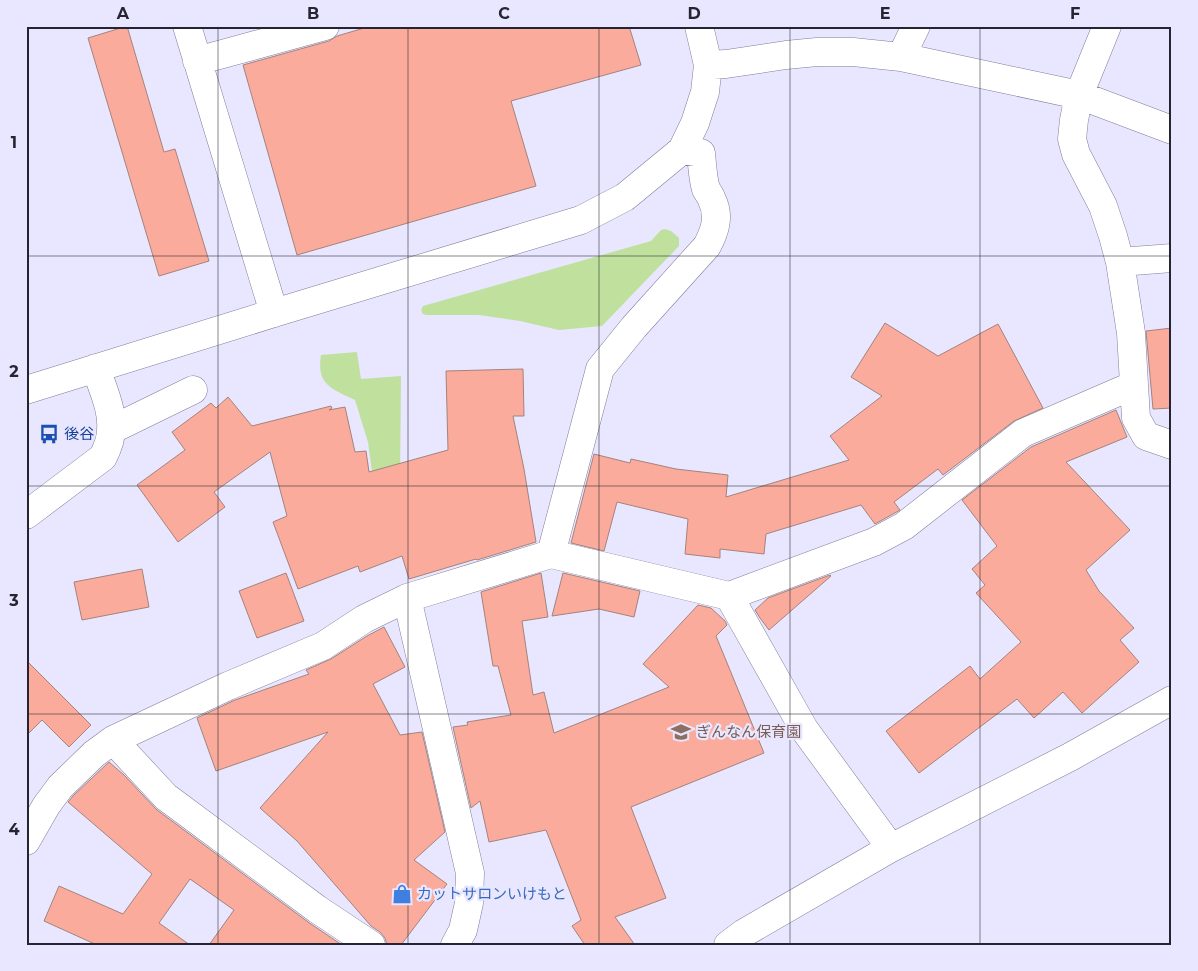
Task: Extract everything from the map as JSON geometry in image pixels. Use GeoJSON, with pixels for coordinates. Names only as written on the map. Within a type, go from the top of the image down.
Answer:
{"type":"FeatureCollection","features":[{"type":"Feature","properties":{"kind":"street"},"geometry":{"type":"LineString","coordinates":[[187,26],[274,313]]}},
{"type":"Feature","properties":{"kind":"street"},"geometry":{"type":"LineString","coordinates":[[197,62],[325,26]]}},
{"type":"Feature","properties":{"kind":"street"},"geometry":{"type":"LineString","coordinates":[[26,390],[581,220],[625,197],[682,150],[696,123],[705,92],[708,65],[699,26]]}},
{"type":"Feature","properties":{"kind":"street"},"geometry":{"type":"LineString","coordinates":[[901,57],[916,26]]}},
{"type":"Feature","properties":{"kind":"street"},"geometry":{"type":"LineString","coordinates":[[1107,26],[1079,95],[1072,138],[1076,154],[1103,206],[1120,262],[1130,333],[1136,418],[1146,436],[1172,445]]}},
{"type":"Feature","properties":{"kind":"street"},"geometry":{"type":"LineString","coordinates":[[708,65],[817,52],[853,52],[901,57],[1079,95],[1172,130]]}},
{"type":"Feature","properties":{"kind":"street"},"geometry":{"type":"LineString","coordinates":[[551,554],[600,369],[634,327],[707,246],[713,235],[716,211],[706,188],[701,153],[682,150]]}},
{"type":"Feature","properties":{"kind":"street"},"geometry":{"type":"LineString","coordinates":[[1120,262],[1172,258]]}},
{"type":"Feature","properties":{"kind":"street"},"geometry":{"type":"LineString","coordinates":[[26,515],[104,457],[111,430],[110,415],[108,403],[96,368]]}},
{"type":"Feature","properties":{"kind":"street"},"geometry":{"type":"LineString","coordinates":[[26,841],[46,806],[60,788],[94,754],[114,740],[228,686],[323,646],[364,619],[407,598],[551,554],[729,596],[874,542],[904,526],[1024,433],[1134,385]]}},
{"type":"Feature","properties":{"kind":"street"},"geometry":{"type":"LineString","coordinates":[[111,430],[193,390]]}},
{"type":"Feature","properties":{"kind":"street"},"geometry":{"type":"LineString","coordinates":[[729,596],[804,729],[890,848]]}},
{"type":"Feature","properties":{"kind":"street"},"geometry":{"type":"LineString","coordinates":[[407,598],[470,873],[467,912],[463,930],[455,945]]}},
{"type":"Feature","properties":{"kind":"street"},"geometry":{"type":"LineString","coordinates":[[728,945],[744,933],[890,848],[1070,757],[1172,700]]}},
{"type":"Feature","properties":{"kind":"street"},"geometry":{"type":"LineString","coordinates":[[114,740],[166,797],[317,909],[371,945]]}},
{"type":"Feature","properties":{"kind":"green space"},"geometry":{"type":"Polygon","coordinates":[[[661,230],[671,231],[679,238],[679,246],[602,326],[559,330],[520,321],[479,315],[426,315],[422,312],[423,306],[651,241],[661,230]]]}},
{"type":"Feature","properties":{"kind":"green space"},"geometry":{"type":"Polygon","coordinates":[[[357,352],[361,379],[401,376],[400,482],[374,486],[368,442],[355,400],[339,393],[323,380],[320,365],[321,355],[357,352]]]}},
{"type":"Feature","properties":{"kind":"building"},"geometry":{"type":"Polygon","coordinates":[[[127,26],[164,152],[175,149],[209,261],[159,276],[88,38],[127,26]]]}},
{"type":"Feature","properties":{"kind":"building"},"geometry":{"type":"Polygon","coordinates":[[[371,26],[629,26],[641,65],[511,101],[536,186],[297,255],[243,65],[329,41],[337,36],[371,26]]]}},
{"type":"Feature","properties":{"kind":"building"},"geometry":{"type":"Polygon","coordinates":[[[885,323],[938,356],[998,324],[1043,408],[1014,421],[943,475],[938,469],[894,502],[900,510],[875,524],[861,505],[766,534],[764,554],[720,549],[720,558],[685,554],[688,519],[617,502],[604,551],[571,543],[594,454],[630,463],[631,459],[676,469],[728,475],[726,497],[849,460],[830,436],[882,396],[851,377],[885,323]]]}},
{"type":"Feature","properties":{"kind":"building"},"geometry":{"type":"Polygon","coordinates":[[[1172,328],[1172,408],[1153,409],[1146,331],[1172,328]]]}},
{"type":"Feature","properties":{"kind":"building"},"geometry":{"type":"Polygon","coordinates":[[[523,369],[524,416],[513,416],[536,542],[477,560],[409,579],[402,556],[360,572],[358,566],[298,589],[273,522],[287,516],[270,452],[214,492],[225,507],[178,542],[137,485],[185,450],[172,432],[211,403],[216,408],[228,397],[252,426],[331,406],[332,408],[329,410],[345,407],[355,452],[366,451],[369,472],[448,450],[446,371],[523,369]]]}},
{"type":"Feature","properties":{"kind":"building"},"geometry":{"type":"Polygon","coordinates":[[[1116,410],[1127,437],[1066,462],[1130,530],[1086,570],[1099,591],[1134,628],[1120,640],[1139,662],[1082,713],[1063,692],[1034,718],[1017,699],[919,773],[886,731],[970,666],[980,679],[1021,642],[976,593],[985,585],[972,569],[997,546],[962,500],[1031,447],[1116,410]]]}},
{"type":"Feature","properties":{"kind":"building"},"geometry":{"type":"Polygon","coordinates":[[[142,569],[149,607],[82,620],[74,582],[142,569]]]}},
{"type":"Feature","properties":{"kind":"building"},"geometry":{"type":"Polygon","coordinates":[[[286,573],[304,621],[257,638],[239,591],[286,573]]]}},
{"type":"Feature","properties":{"kind":"building"},"geometry":{"type":"Polygon","coordinates":[[[541,573],[548,617],[522,621],[533,695],[544,692],[554,733],[669,687],[643,664],[698,605],[711,608],[727,625],[716,636],[764,753],[631,807],[666,898],[615,917],[635,945],[585,945],[572,926],[581,920],[546,830],[489,842],[480,801],[471,808],[453,727],[468,725],[467,722],[511,715],[498,666],[493,666],[481,592],[541,573]]]}},
{"type":"Feature","properties":{"kind":"building"},"geometry":{"type":"Polygon","coordinates":[[[563,573],[640,591],[634,617],[599,609],[552,616],[563,573]]]}},
{"type":"Feature","properties":{"kind":"building"},"geometry":{"type":"Polygon","coordinates":[[[830,575],[769,630],[755,610],[768,598],[830,575]]]}},
{"type":"Feature","properties":{"kind":"building"},"geometry":{"type":"Polygon","coordinates":[[[384,627],[405,667],[373,684],[400,735],[422,732],[445,832],[414,860],[447,884],[401,945],[387,945],[385,938],[380,932],[371,926],[297,841],[260,808],[328,732],[216,771],[197,718],[235,700],[309,674],[306,670],[331,659],[384,627]]]}},
{"type":"Feature","properties":{"kind":"building"},"geometry":{"type":"Polygon","coordinates":[[[26,660],[91,725],[69,747],[42,720],[26,736],[26,660]]]}},
{"type":"Feature","properties":{"kind":"building"},"geometry":{"type":"Polygon","coordinates":[[[109,762],[157,810],[342,945],[209,945],[234,910],[190,879],[159,923],[190,945],[97,945],[44,921],[59,886],[123,914],[152,874],[68,802],[109,762]]]}},
{"type":"Feature","properties":{"kind":"place","name":"後谷"},"geometry":{"type":"Point","coordinates":[49,434]}},
{"type":"Feature","properties":{"kind":"place","name":"ぎんなん保育園"},"geometry":{"type":"Point","coordinates":[681,732]}},
{"type":"Feature","properties":{"kind":"place","name":"カットサロンいけもと"},"geometry":{"type":"Point","coordinates":[402,894]}}]}
